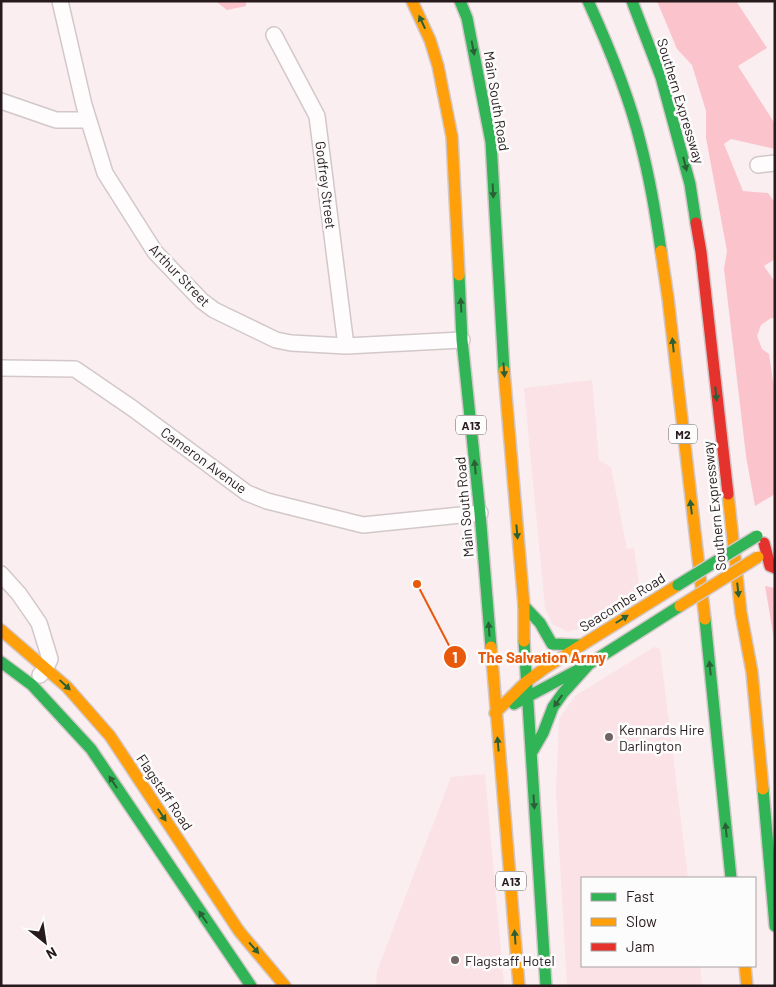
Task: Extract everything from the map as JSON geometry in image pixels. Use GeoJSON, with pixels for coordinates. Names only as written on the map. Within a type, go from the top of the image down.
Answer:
{"type":"FeatureCollection","features":[{"type":"Feature","properties":{"kind":"main road","name":"Main South Road"},"geometry":{"type":"LineString","coordinates":[[412,1],[430,40],[438,66],[452,137],[495,713],[519,986]]}},
{"type":"Feature","properties":{"kind":"main road","name":"Main South Road"},"geometry":{"type":"LineString","coordinates":[[460,1],[467,18],[491,142],[496,337],[524,606],[526,682],[546,986]]}},
{"type":"Feature","properties":{"kind":"main road","name":"Southern Expressway"},"geometry":{"type":"LineString","coordinates":[[588,1],[608,44],[625,94],[641,144],[654,204],[670,318],[708,647],[731,877]]}},
{"type":"Feature","properties":{"kind":"main road","name":"Southern Expressway"},"geometry":{"type":"LineString","coordinates":[[632,1],[661,77],[678,135],[690,184],[701,252],[741,613],[752,672],[775,926]]}},
{"type":"Feature","properties":{"kind":"main road","name":"Seacombe Road"},"geometry":{"type":"LineString","coordinates":[[495,713],[526,682],[581,645],[678,585],[775,536]]}},
{"type":"Feature","properties":{"kind":"main road"},"geometry":{"type":"LineString","coordinates":[[495,713],[590,664],[758,557],[765,542]]}},
{"type":"Feature","properties":{"kind":"main road"},"geometry":{"type":"LineString","coordinates":[[765,542],[770,566],[775,568]]}},
{"type":"Feature","properties":{"kind":"main road"},"geometry":{"type":"LineString","coordinates":[[524,606],[540,624],[552,644],[581,645]]}},
{"type":"Feature","properties":{"kind":"main road","name":"Flagstaff Road"},"geometry":{"type":"LineString","coordinates":[[1,630],[67,686],[110,736],[239,931],[285,986]]}},
{"type":"Feature","properties":{"kind":"main road"},"geometry":{"type":"LineString","coordinates":[[1,662],[32,685],[92,749],[251,986]]}},
{"type":"Feature","properties":{"kind":"main road","name":"A13"},"geometry":{"type":"LineString","coordinates":[[532,753],[553,707],[563,693],[590,664]]}},
{"type":"Feature","properties":{"kind":"main road"},"geometry":{"type":"LineString","coordinates":[[752,672],[775,792]]}},
{"type":"Feature","properties":{"kind":"main road"},"geometry":{"type":"LineString","coordinates":[[745,967],[747,986]]}},
{"type":"Feature","properties":{"kind":"street","name":"Arthur Street"},"geometry":{"type":"LineString","coordinates":[[60,1],[88,120],[105,173],[155,252],[202,301],[214,310],[276,340],[291,343],[346,346],[467,340]]}},
{"type":"Feature","properties":{"kind":"street","name":"Godfrey Street"},"geometry":{"type":"LineString","coordinates":[[274,35],[317,116],[346,346]]}},
{"type":"Feature","properties":{"kind":"street"},"geometry":{"type":"LineString","coordinates":[[1,101],[56,120],[88,120]]}},
{"type":"Feature","properties":{"kind":"street"},"geometry":{"type":"LineString","coordinates":[[758,165],[775,163]]}},
{"type":"Feature","properties":{"kind":"street","name":"Cameron Avenue"},"geometry":{"type":"LineString","coordinates":[[1,368],[75,370],[132,408],[248,493],[267,501],[363,525],[480,513]]}},
{"type":"Feature","properties":{"kind":"street"},"geometry":{"type":"LineString","coordinates":[[1,574],[19,594],[40,623],[50,659],[46,668],[32,685]]}},
{"type":"Feature","properties":{"kind":"shaded area"},"geometry":{"type":"Polygon","coordinates":[[[218,1],[246,1],[246,6],[227,10],[218,1]]]}},
{"type":"Feature","properties":{"kind":"shaded area"},"geometry":{"type":"Polygon","coordinates":[[[657,1],[736,1],[767,48],[738,66],[775,124],[775,149],[731,139],[724,144],[743,191],[768,193],[775,203],[775,259],[764,266],[775,282],[775,318],[771,318],[761,325],[757,336],[762,349],[769,354],[775,395],[775,494],[755,506],[746,456],[724,269],[727,251],[706,138],[706,111],[692,65],[677,49],[657,1]]]}},
{"type":"Feature","properties":{"kind":"shaded area"},"geometry":{"type":"Polygon","coordinates":[[[592,380],[599,460],[611,467],[627,549],[634,548],[640,591],[586,626],[568,632],[552,624],[545,608],[524,388],[592,380]]]}},
{"type":"Feature","properties":{"kind":"shaded area"},"geometry":{"type":"Polygon","coordinates":[[[765,586],[775,588],[775,645],[765,586]]]}},
{"type":"Feature","properties":{"kind":"shaded area"},"geometry":{"type":"Polygon","coordinates":[[[654,647],[660,649],[688,877],[581,877],[581,967],[700,967],[702,986],[567,986],[556,793],[559,719],[575,696],[654,647]]]}},
{"type":"Feature","properties":{"kind":"shaded area"},"geometry":{"type":"Polygon","coordinates":[[[485,774],[504,986],[376,986],[377,971],[451,777],[485,774]]]}},
{"type":"Feature","properties":{"kind":"traffic: fast"},"geometry":{"type":"LineString","coordinates":[[460,1],[467,18],[491,142],[504,371]]}},
{"type":"Feature","properties":{"kind":"traffic: fast"},"geometry":{"type":"LineString","coordinates":[[588,1],[631,108],[650,184],[661,251]]}},
{"type":"Feature","properties":{"kind":"traffic: fast"},"geometry":{"type":"LineString","coordinates":[[632,1],[661,77],[690,184],[696,223]]}},
{"type":"Feature","properties":{"kind":"traffic: fast"},"geometry":{"type":"LineString","coordinates":[[459,275],[462,340],[480,513],[491,647]]}},
{"type":"Feature","properties":{"kind":"traffic: fast"},"geometry":{"type":"LineString","coordinates":[[678,585],[757,536]]}},
{"type":"Feature","properties":{"kind":"traffic: fast"},"geometry":{"type":"LineString","coordinates":[[524,606],[540,623],[552,644],[581,645]]}},
{"type":"Feature","properties":{"kind":"traffic: fast"},"geometry":{"type":"LineString","coordinates":[[514,704],[589,664],[680,606]]}},
{"type":"Feature","properties":{"kind":"traffic: fast"},"geometry":{"type":"LineString","coordinates":[[705,619],[731,877]]}},
{"type":"Feature","properties":{"kind":"traffic: fast"},"geometry":{"type":"LineString","coordinates":[[524,641],[546,986]]}},
{"type":"Feature","properties":{"kind":"traffic: fast"},"geometry":{"type":"LineString","coordinates":[[1,662],[32,685],[91,749],[251,986]]}},
{"type":"Feature","properties":{"kind":"traffic: fast"},"geometry":{"type":"LineString","coordinates":[[532,752],[543,733],[553,707],[589,664]]}},
{"type":"Feature","properties":{"kind":"traffic: fast"},"geometry":{"type":"LineString","coordinates":[[763,789],[775,926]]}},
{"type":"Feature","properties":{"kind":"traffic: slow"},"geometry":{"type":"LineString","coordinates":[[412,1],[430,40],[438,66],[452,137],[459,275]]}},
{"type":"Feature","properties":{"kind":"traffic: slow"},"geometry":{"type":"LineString","coordinates":[[661,251],[705,619]]}},
{"type":"Feature","properties":{"kind":"traffic: slow"},"geometry":{"type":"LineString","coordinates":[[504,371],[524,606],[524,641]]}},
{"type":"Feature","properties":{"kind":"traffic: slow"},"geometry":{"type":"LineString","coordinates":[[728,494],[741,613],[752,672],[763,789]]}},
{"type":"Feature","properties":{"kind":"traffic: slow"},"geometry":{"type":"LineString","coordinates":[[680,606],[758,557]]}},
{"type":"Feature","properties":{"kind":"traffic: slow"},"geometry":{"type":"LineString","coordinates":[[495,713],[526,682],[545,668],[678,585]]}},
{"type":"Feature","properties":{"kind":"traffic: slow"},"geometry":{"type":"LineString","coordinates":[[1,630],[67,687],[110,736],[239,931],[285,986]]}},
{"type":"Feature","properties":{"kind":"traffic: slow"},"geometry":{"type":"LineString","coordinates":[[491,647],[519,986]]}},
{"type":"Feature","properties":{"kind":"traffic: slow"},"geometry":{"type":"LineString","coordinates":[[745,967],[747,986]]}},
{"type":"Feature","properties":{"kind":"traffic: jam"},"geometry":{"type":"LineString","coordinates":[[696,223],[701,252],[728,494]]}},
{"type":"Feature","properties":{"kind":"traffic: jam"},"geometry":{"type":"LineString","coordinates":[[764,543],[770,566],[775,568]]}},
{"type":"Feature","properties":{"kind":"place","name":"The Salvation Army"},"geometry":{"type":"Point","coordinates":[417,584]}},
{"type":"Feature","properties":{"kind":"place","name":"Kennards Hire Darlington"},"geometry":{"type":"Point","coordinates":[609,737]}},
{"type":"Feature","properties":{"kind":"place","name":"Flagstaff Hotel"},"geometry":{"type":"Point","coordinates":[455,960]}}]}
